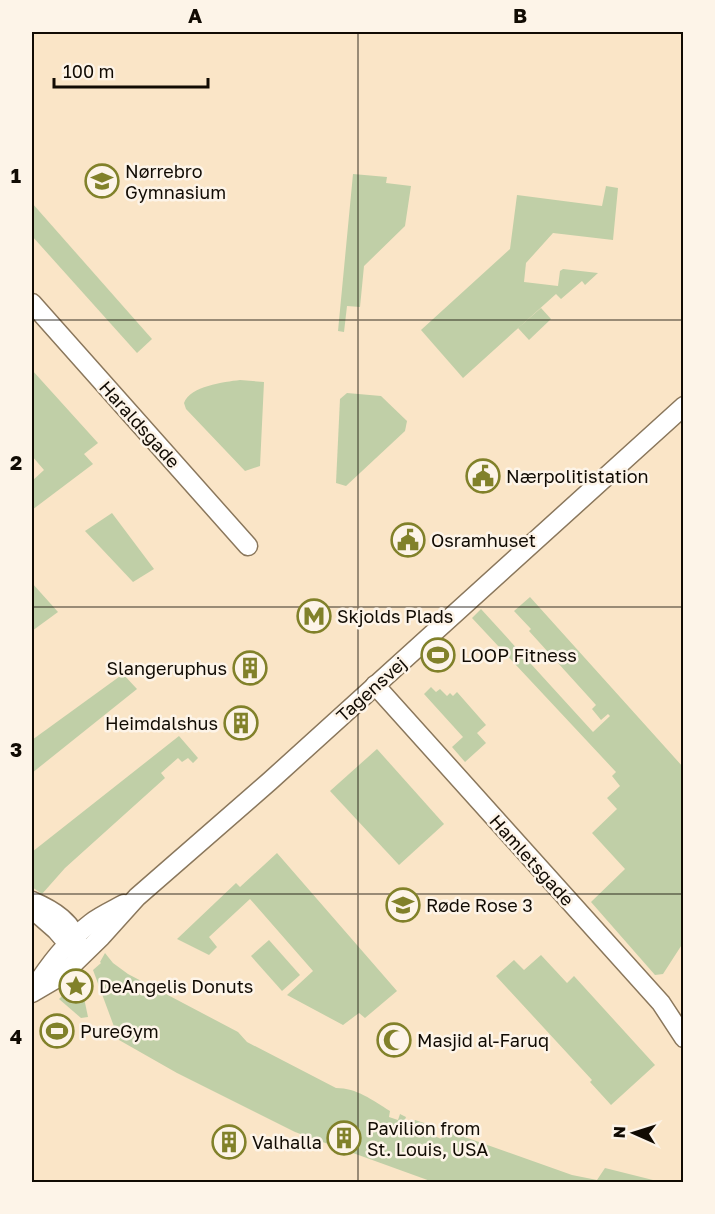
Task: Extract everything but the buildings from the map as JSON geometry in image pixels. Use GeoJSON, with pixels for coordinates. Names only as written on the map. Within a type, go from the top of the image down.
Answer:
{"type":"FeatureCollection","features":[{"type":"Feature","properties":{"kind":"street","name":"Haraldsgade"},"geometry":{"type":"LineString","coordinates":[[32,303],[248,546]]}},
{"type":"Feature","properties":{"kind":"street","name":"Tagensvej"},"geometry":{"type":"LineString","coordinates":[[32,993],[50,964],[75,946],[101,938],[137,897],[270,781],[684,406]]}},
{"type":"Feature","properties":{"kind":"street","name":"Hamletsgade"},"geometry":{"type":"LineString","coordinates":[[375,685],[661,1003],[684,1038]]}},
{"type":"Feature","properties":{"kind":"street"},"geometry":{"type":"LineString","coordinates":[[32,901],[50,909],[66,921],[75,946]]}},
{"type":"Feature","properties":{"kind":"street"},"geometry":{"type":"LineString","coordinates":[[32,909],[75,946]]}},
{"type":"Feature","properties":{"kind":"green space"},"geometry":{"type":"Polygon","coordinates":[[[353,174],[387,177],[386,183],[411,186],[405,226],[364,266],[360,307],[347,306],[344,332],[338,331],[353,174]]]}},
{"type":"Feature","properties":{"kind":"green space"},"geometry":{"type":"Polygon","coordinates":[[[606,186],[618,188],[613,240],[553,233],[526,263],[524,282],[558,286],[560,271],[563,269],[598,273],[585,285],[582,281],[561,299],[556,294],[463,378],[421,330],[510,249],[517,195],[602,206],[606,186]]]}},
{"type":"Feature","properties":{"kind":"green space"},"geometry":{"type":"Polygon","coordinates":[[[32,203],[152,339],[137,353],[32,236],[32,203]]]}},
{"type":"Feature","properties":{"kind":"green space"},"geometry":{"type":"Polygon","coordinates":[[[541,308],[551,319],[529,340],[518,328],[541,308]]]}},
{"type":"Feature","properties":{"kind":"green space"},"geometry":{"type":"Polygon","coordinates":[[[32,370],[98,443],[84,454],[93,464],[32,510],[32,481],[44,470],[32,456],[32,370]]]}},
{"type":"Feature","properties":{"kind":"green space"},"geometry":{"type":"Polygon","coordinates":[[[240,380],[264,382],[260,466],[245,471],[186,409],[184,403],[187,397],[200,389],[240,380]]]}},
{"type":"Feature","properties":{"kind":"green space"},"geometry":{"type":"Polygon","coordinates":[[[347,393],[381,396],[407,421],[405,431],[346,486],[336,483],[340,399],[347,393]]]}},
{"type":"Feature","properties":{"kind":"green space"},"geometry":{"type":"Polygon","coordinates":[[[112,513],[154,569],[133,582],[85,531],[112,513]]]}},
{"type":"Feature","properties":{"kind":"green space"},"geometry":{"type":"Polygon","coordinates":[[[32,583],[58,612],[32,631],[32,583]]]}},
{"type":"Feature","properties":{"kind":"green space"},"geometry":{"type":"Polygon","coordinates":[[[530,597],[683,767],[683,943],[663,974],[655,975],[591,902],[625,869],[592,833],[617,809],[607,798],[620,786],[612,776],[616,772],[472,618],[481,609],[593,732],[610,716],[608,714],[601,720],[592,709],[596,705],[529,631],[531,629],[514,611],[530,597]]]}},
{"type":"Feature","properties":{"kind":"green space"},"geometry":{"type":"Polygon","coordinates":[[[123,674],[137,689],[32,773],[32,740],[123,674]]]}},
{"type":"Feature","properties":{"kind":"green space"},"geometry":{"type":"Polygon","coordinates":[[[431,687],[436,692],[440,689],[447,696],[450,693],[453,696],[457,692],[486,725],[477,733],[486,743],[465,762],[452,747],[463,737],[424,694],[431,687]]]}},
{"type":"Feature","properties":{"kind":"green space"},"geometry":{"type":"Polygon","coordinates":[[[179,736],[198,758],[193,763],[188,758],[182,762],[178,758],[161,773],[165,778],[65,868],[42,894],[32,887],[32,852],[179,736]]]}},
{"type":"Feature","properties":{"kind":"green space"},"geometry":{"type":"Polygon","coordinates":[[[377,749],[444,824],[399,865],[330,791],[377,749]]]}},
{"type":"Feature","properties":{"kind":"green space"},"geometry":{"type":"Polygon","coordinates":[[[277,853],[397,991],[365,1018],[359,1013],[343,1025],[287,995],[313,971],[250,899],[209,937],[217,947],[209,955],[177,939],[236,883],[240,887],[277,853]]]}},
{"type":"Feature","properties":{"kind":"green space"},"geometry":{"type":"Polygon","coordinates":[[[269,940],[300,975],[282,991],[251,956],[269,940]]]}},
{"type":"Feature","properties":{"kind":"green space"},"geometry":{"type":"Polygon","coordinates":[[[105,953],[113,963],[128,974],[238,1032],[247,1042],[336,1088],[364,1095],[390,1111],[389,1117],[398,1120],[400,1114],[406,1117],[404,1122],[413,1125],[415,1120],[436,1127],[433,1135],[441,1139],[445,1130],[572,1175],[597,1180],[605,1168],[661,1182],[433,1182],[295,1132],[177,1073],[119,1040],[93,970],[101,963],[105,953]]]}},
{"type":"Feature","properties":{"kind":"green space"},"geometry":{"type":"Polygon","coordinates":[[[541,955],[567,983],[574,976],[655,1065],[611,1105],[590,1082],[592,1080],[496,976],[514,960],[524,970],[541,955]]]}},
{"type":"Feature","properties":{"kind":"green space"},"geometry":{"type":"Polygon","coordinates":[[[74,985],[84,998],[88,1017],[81,1018],[59,999],[74,985]]]}},
{"type":"Feature","properties":{"kind":"place","name":"Nørrebro Gymnasium"},"geometry":{"type":"Point","coordinates":[102,181]}},
{"type":"Feature","properties":{"kind":"place","name":"Nærpolitistation"},"geometry":{"type":"Point","coordinates":[483,476]}},
{"type":"Feature","properties":{"kind":"place","name":"Osramhuset"},"geometry":{"type":"Point","coordinates":[408,540]}},
{"type":"Feature","properties":{"kind":"place","name":"Skjolds Plads"},"geometry":{"type":"Point","coordinates":[314,616]}},
{"type":"Feature","properties":{"kind":"place","name":"LOOP Fitness"},"geometry":{"type":"Point","coordinates":[438,655]}},
{"type":"Feature","properties":{"kind":"place","name":"Slangeruphus"},"geometry":{"type":"Point","coordinates":[250,668]}},
{"type":"Feature","properties":{"kind":"place","name":"Heimdalshus"},"geometry":{"type":"Point","coordinates":[241,723]}},
{"type":"Feature","properties":{"kind":"place","name":"Røde Rose 3"},"geometry":{"type":"Point","coordinates":[403,905]}},
{"type":"Feature","properties":{"kind":"place","name":"DeAngelis Donuts"},"geometry":{"type":"Point","coordinates":[76,986]}},
{"type":"Feature","properties":{"kind":"place","name":"PureGym"},"geometry":{"type":"Point","coordinates":[57,1031]}},
{"type":"Feature","properties":{"kind":"place","name":"Masjid al-Faruq"},"geometry":{"type":"Point","coordinates":[394,1040]}},
{"type":"Feature","properties":{"kind":"place","name":"Pavilion from St. Louis, USA"},"geometry":{"type":"Point","coordinates":[344,1138]}},
{"type":"Feature","properties":{"kind":"place","name":"Valhalla"},"geometry":{"type":"Point","coordinates":[229,1142]}}]}
